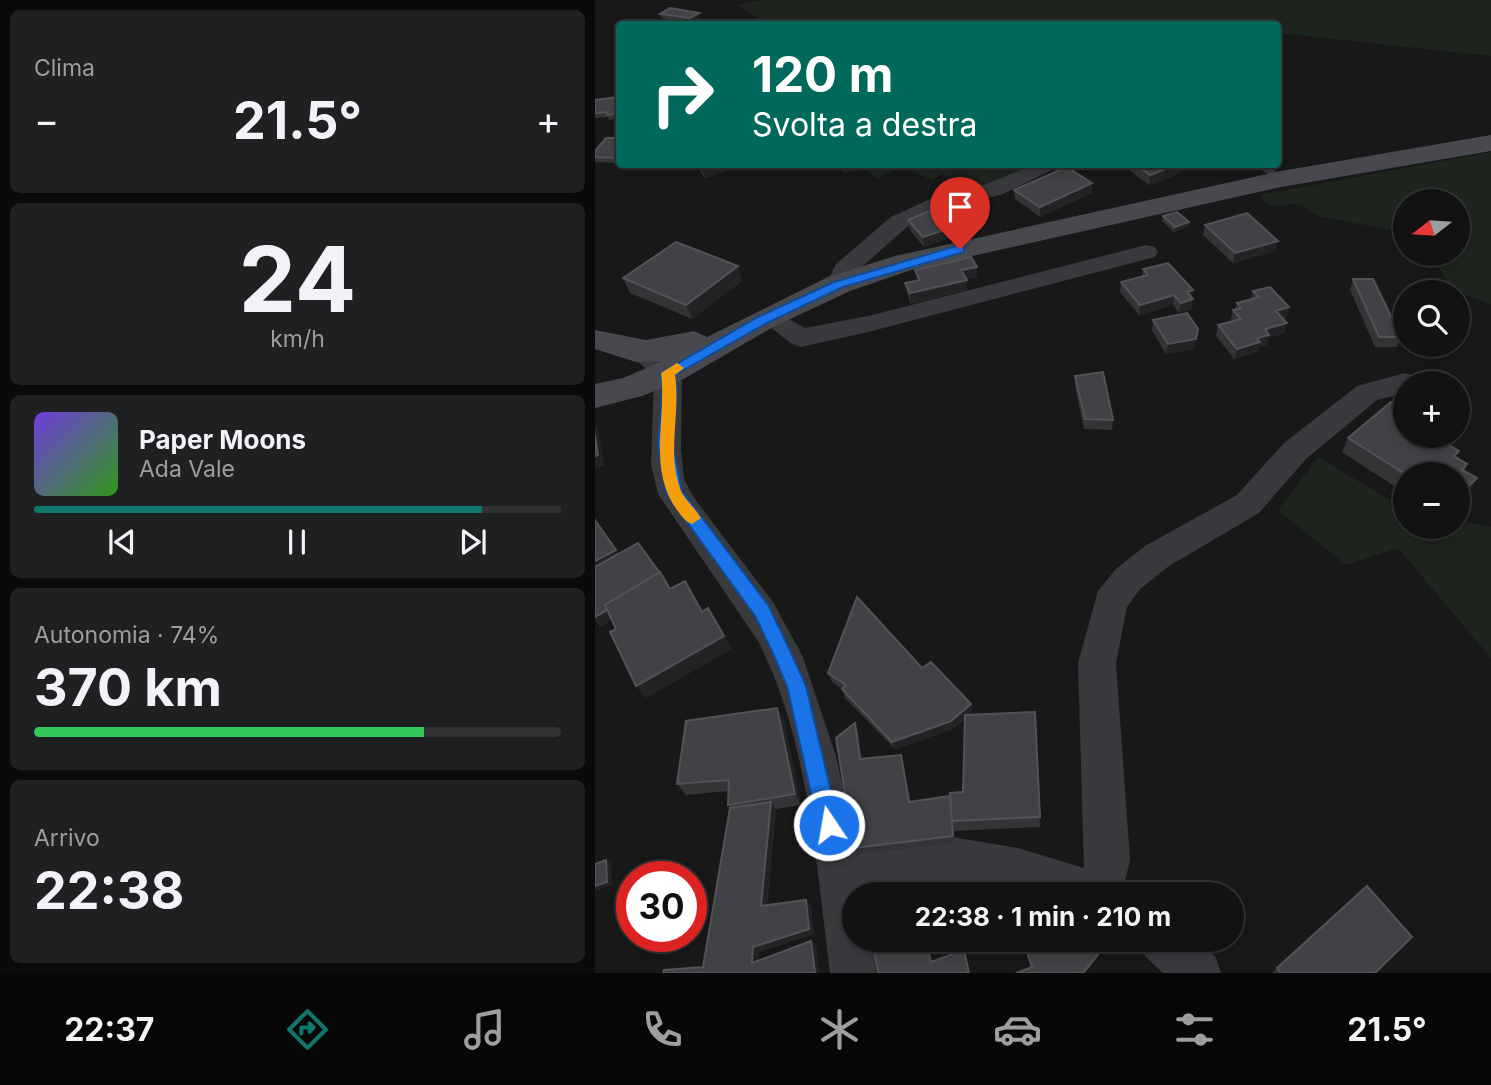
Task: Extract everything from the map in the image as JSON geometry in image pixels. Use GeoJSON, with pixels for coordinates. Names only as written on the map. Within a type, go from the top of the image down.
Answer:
{"type":"FeatureCollection","features":[{"type":"Feature","properties":{"kind":"main road"},"geometry":{"type":"LineString","coordinates":[[595,396],[631,388],[656,363],[766,318],[839,284],[934,255],[1270,172],[1491,143]]}},
{"type":"Feature","properties":{"kind":"main road"},"geometry":{"type":"LineString","coordinates":[[597,337],[656,363]]}},
{"type":"Feature","properties":{"kind":"main road"},"geometry":{"type":"LineString","coordinates":[[595,373],[605,352],[597,337]]}},
{"type":"Feature","properties":{"kind":"street"},"geometry":{"type":"LineString","coordinates":[[839,284],[845,269],[899,222],[939,204],[995,189],[1045,168]]}},
{"type":"Feature","properties":{"kind":"street"},"geometry":{"type":"LineString","coordinates":[[766,318],[801,338],[868,324],[1146,252]]}},
{"type":"Feature","properties":{"kind":"street"},"geometry":{"type":"LineString","coordinates":[[656,363],[670,389],[665,445],[674,493],[762,611],[796,686],[813,749],[839,876],[853,973]]}},
{"type":"Feature","properties":{"kind":"street"},"geometry":{"type":"LineString","coordinates":[[1102,882],[1108,860],[1097,663],[1111,602],[1128,579],[1157,556],[1248,504],[1295,451],[1367,393],[1393,386]]}},
{"type":"Feature","properties":{"kind":"street"},"geometry":{"type":"LineString","coordinates":[[839,876],[946,858],[1019,870],[1059,882]]}},
{"type":"Feature","properties":{"kind":"street"},"geometry":{"type":"LineString","coordinates":[[1174,952],[1198,973]]}},
{"type":"Feature","properties":{"kind":"shaded area"},"geometry":{"type":"Polygon","coordinates":[[[760,0],[1491,0],[1491,56],[1281,33],[1281,21],[761,21],[739,5],[760,0]]]}},
{"type":"Feature","properties":{"kind":"shaded area"},"geometry":{"type":"Polygon","coordinates":[[[1491,152],[1491,305],[1470,297],[1470,280],[1446,280],[1438,266],[1470,266],[1470,189],[1393,189],[1393,230],[1320,217],[1300,204],[1269,206],[1259,195],[1491,152]]]}},
{"type":"Feature","properties":{"kind":"shaded area"},"geometry":{"type":"Polygon","coordinates":[[[865,168],[899,168],[878,179],[865,168]]]}},
{"type":"Feature","properties":{"kind":"shaded area"},"geometry":{"type":"Polygon","coordinates":[[[903,168],[1031,168],[975,191],[941,174],[932,180],[903,168]]]}},
{"type":"Feature","properties":{"kind":"shaded area"},"geometry":{"type":"Polygon","coordinates":[[[1318,457],[1393,502],[1393,539],[1470,539],[1470,523],[1491,527],[1491,658],[1398,548],[1346,565],[1278,510],[1318,457]]]}},
{"type":"Feature","properties":{"kind":"building"},"geometry":{"type":"Polygon","coordinates":[[[670,8],[699,13],[690,18],[660,14],[670,8]]]}},
{"type":"Feature","properties":{"kind":"building"},"geometry":{"type":"Polygon","coordinates":[[[616,97],[616,114],[595,113],[595,100],[616,97]]]}},
{"type":"Feature","properties":{"kind":"building"},"geometry":{"type":"Polygon","coordinates":[[[606,138],[616,138],[615,158],[595,157],[595,151],[606,138]]]}},
{"type":"Feature","properties":{"kind":"building"},"geometry":{"type":"Polygon","coordinates":[[[1065,168],[1092,183],[1040,207],[1014,190],[1065,168]]]}},
{"type":"Feature","properties":{"kind":"building"},"geometry":{"type":"Polygon","coordinates":[[[1140,168],[1168,168],[1150,175],[1140,168]]]}},
{"type":"Feature","properties":{"kind":"building"},"geometry":{"type":"Polygon","coordinates":[[[949,203],[968,222],[923,237],[908,220],[949,203]]]}},
{"type":"Feature","properties":{"kind":"building"},"geometry":{"type":"Polygon","coordinates":[[[1177,212],[1189,222],[1175,227],[1163,216],[1177,212]]]}},
{"type":"Feature","properties":{"kind":"building"},"geometry":{"type":"Polygon","coordinates":[[[1247,213],[1278,241],[1235,253],[1205,225],[1247,213]]]}},
{"type":"Feature","properties":{"kind":"building"},"geometry":{"type":"Polygon","coordinates":[[[676,242],[738,266],[686,305],[623,278],[676,242]]]}},
{"type":"Feature","properties":{"kind":"building"},"geometry":{"type":"Polygon","coordinates":[[[971,257],[977,267],[961,270],[967,280],[910,293],[905,283],[920,280],[915,270],[971,257]]]}},
{"type":"Feature","properties":{"kind":"building"},"geometry":{"type":"Polygon","coordinates":[[[1168,263],[1193,290],[1187,292],[1193,299],[1181,303],[1174,295],[1140,305],[1121,282],[1148,275],[1143,269],[1168,263]]]}},
{"type":"Feature","properties":{"kind":"building"},"geometry":{"type":"Polygon","coordinates":[[[1353,279],[1373,279],[1393,320],[1393,337],[1379,337],[1353,279]]]}},
{"type":"Feature","properties":{"kind":"building"},"geometry":{"type":"Polygon","coordinates":[[[1270,287],[1289,307],[1276,311],[1287,323],[1265,329],[1269,335],[1257,338],[1260,342],[1237,349],[1218,325],[1241,319],[1233,310],[1241,308],[1237,303],[1259,297],[1253,291],[1270,287]]]}},
{"type":"Feature","properties":{"kind":"building"},"geometry":{"type":"Polygon","coordinates":[[[1187,313],[1198,329],[1196,339],[1168,344],[1153,320],[1187,313]]]}},
{"type":"Feature","properties":{"kind":"building"},"geometry":{"type":"Polygon","coordinates":[[[1103,372],[1113,420],[1085,419],[1075,376],[1103,372]]]}},
{"type":"Feature","properties":{"kind":"building"},"geometry":{"type":"Polygon","coordinates":[[[1391,402],[1393,448],[1454,448],[1459,451],[1454,456],[1464,462],[1393,462],[1393,466],[1348,438],[1391,402]]]}},
{"type":"Feature","properties":{"kind":"building"},"geometry":{"type":"Polygon","coordinates":[[[595,435],[598,455],[595,456],[595,435]]]}},
{"type":"Feature","properties":{"kind":"building"},"geometry":{"type":"Polygon","coordinates":[[[1470,474],[1477,478],[1470,485],[1470,474]]]}},
{"type":"Feature","properties":{"kind":"building"},"geometry":{"type":"Polygon","coordinates":[[[595,520],[616,550],[595,561],[595,520]]]}},
{"type":"Feature","properties":{"kind":"building"},"geometry":{"type":"Polygon","coordinates":[[[638,543],[660,573],[605,605],[607,610],[595,617],[595,567],[638,543]]]}},
{"type":"Feature","properties":{"kind":"building"},"geometry":{"type":"Polygon","coordinates":[[[660,572],[670,589],[685,581],[702,612],[708,608],[724,636],[636,686],[610,632],[616,629],[605,605],[660,572]]]}},
{"type":"Feature","properties":{"kind":"building"},"geometry":{"type":"Polygon","coordinates":[[[857,597],[922,668],[931,662],[971,704],[951,721],[892,742],[842,689],[846,685],[828,673],[857,597]]]}},
{"type":"Feature","properties":{"kind":"building"},"geometry":{"type":"Polygon","coordinates":[[[777,708],[795,794],[728,805],[729,780],[677,784],[686,721],[777,708]]]}},
{"type":"Feature","properties":{"kind":"building"},"geometry":{"type":"Polygon","coordinates":[[[1035,712],[1040,817],[951,821],[950,793],[963,792],[965,715],[1035,712]]]}},
{"type":"Feature","properties":{"kind":"building"},"geometry":{"type":"Polygon","coordinates":[[[855,723],[860,759],[901,755],[909,802],[950,796],[953,836],[854,848],[836,738],[855,723]]]}},
{"type":"Feature","properties":{"kind":"building"},"geometry":{"type":"Polygon","coordinates":[[[771,802],[761,906],[806,900],[809,929],[753,947],[752,963],[811,941],[815,973],[663,973],[664,970],[703,967],[730,808],[771,802]]]}},
{"type":"Feature","properties":{"kind":"building"},"geometry":{"type":"Polygon","coordinates":[[[606,860],[607,882],[595,886],[595,864],[606,860]]]}},
{"type":"Feature","properties":{"kind":"building"},"geometry":{"type":"Polygon","coordinates":[[[1367,886],[1412,937],[1375,973],[1280,973],[1277,968],[1367,886]]]}},
{"type":"Feature","properties":{"kind":"building"},"geometry":{"type":"Polygon","coordinates":[[[874,952],[929,952],[931,962],[964,952],[969,973],[878,973],[874,952]]]}},
{"type":"Feature","properties":{"kind":"building"},"geometry":{"type":"Polygon","coordinates":[[[1027,952],[1100,952],[1083,973],[1016,973],[1032,967],[1027,952]]]}},
{"type":"Feature","properties":{"kind":"slow traffic"},"geometry":{"type":"LineString","coordinates":[[677,368],[668,373],[670,389],[665,445],[674,493],[692,518]]}},
{"type":"Feature","properties":{"kind":"route"},"geometry":{"type":"LineString","coordinates":[[829,825],[796,686],[780,648],[762,611],[674,493],[665,445],[670,389],[668,373],[762,320],[839,284],[906,262],[960,249]]}}]}
